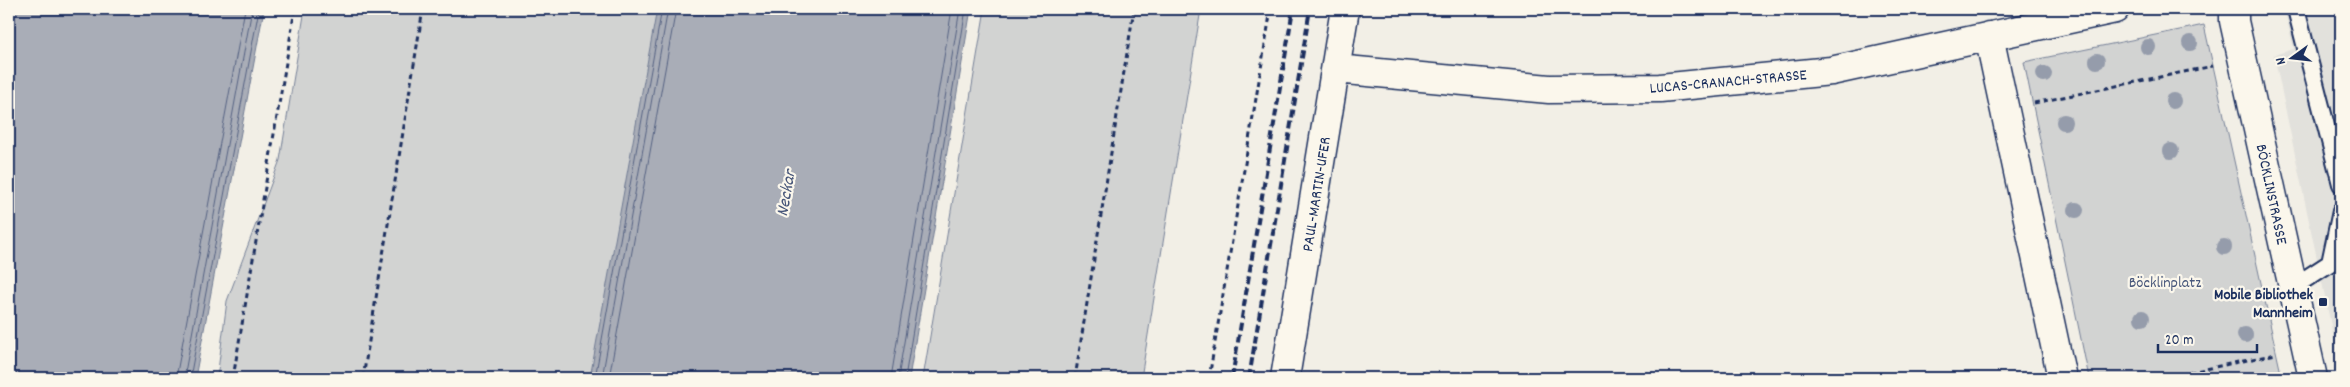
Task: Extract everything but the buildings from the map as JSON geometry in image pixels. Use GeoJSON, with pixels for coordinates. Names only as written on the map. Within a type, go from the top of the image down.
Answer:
{"type":"FeatureCollection","features":[{"type":"Feature","properties":{"kind":"street","name":"PAUL-MARTIN-UFER"},"geometry":{"type":"LineString","coordinates":[[1285,378],[1345,9]]}},
{"type":"Feature","properties":{"kind":"street","name":"LUCAS-CRANACH-STRASSE"},"geometry":{"type":"LineString","coordinates":[[1336,69],[1549,89],[1660,88],[1830,71],[2115,9]]}},
{"type":"Feature","properties":{"kind":"street","name":"BÖCKLINSTRASSE"},"geometry":{"type":"LineString","coordinates":[[2234,9],[2234,21],[2313,378]]}},
{"type":"Feature","properties":{"kind":"street"},"geometry":{"type":"LineString","coordinates":[[1989,36],[2062,378]]}},
{"type":"Feature","properties":{"kind":"lane"},"geometry":{"type":"LineString","coordinates":[[2296,9],[2341,184]]}},
{"type":"Feature","properties":{"kind":"lane"},"geometry":{"type":"LineString","coordinates":[[2293,287],[2330,263],[2341,211]]}},
{"type":"Feature","properties":{"kind":"path"},"geometry":{"type":"LineString","coordinates":[[233,378],[295,9]]}},
{"type":"Feature","properties":{"kind":"path"},"geometry":{"type":"LineString","coordinates":[[363,378],[423,9]]}},
{"type":"Feature","properties":{"kind":"path"},"geometry":{"type":"LineString","coordinates":[[1075,378],[1134,9]]}},
{"type":"Feature","properties":{"kind":"path"},"geometry":{"type":"LineString","coordinates":[[1209,378],[1271,9]]}},
{"type":"Feature","properties":{"kind":"path"},"geometry":{"type":"LineString","coordinates":[[2005,109],[2243,59]]}},
{"type":"Feature","properties":{"kind":"path"},"geometry":{"type":"LineString","coordinates":[[2163,378],[2306,347]]}},
{"type":"Feature","properties":{"kind":"shaded area"},"geometry":{"type":"Polygon","coordinates":[[[2284,9],[2341,9],[2341,355],[2336,349],[2274,55],[2294,49],[2284,9]]]}},
{"type":"Feature","properties":{"kind":"green space"},"geometry":{"type":"Polygon","coordinates":[[[305,9],[669,9],[603,378],[217,378],[227,301],[280,160],[305,9]]]}},
{"type":"Feature","properties":{"kind":"green space"},"geometry":{"type":"Polygon","coordinates":[[[985,9],[1201,9],[1141,378],[923,378],[985,9]]]}},
{"type":"Feature","properties":{"kind":"green space","name":"Böcklinplatz"},"geometry":{"type":"Polygon","coordinates":[[[2204,25],[2282,378],[2089,378],[2024,62],[2204,25]]]}},
{"type":"Feature","properties":{"kind":"water"},"geometry":{"type":"Polygon","coordinates":[[[9,9],[264,9],[195,378],[9,378],[9,9]]]}},
{"type":"Feature","properties":{"kind":"water","name":"Neckar"},"geometry":{"type":"Polygon","coordinates":[[[657,9],[971,9],[909,378],[590,378],[657,9]]]}},
{"type":"Feature","properties":{"kind":"railway"},"geometry":{"type":"LineString","coordinates":[[1232,378],[1293,9]]}},
{"type":"Feature","properties":{"kind":"railway"},"geometry":{"type":"LineString","coordinates":[[1249,378],[1310,9]]}},
{"type":"Feature","properties":{"kind":"place","name":"Mobile Bibliothek Mannheim"},"geometry":{"type":"Point","coordinates":[2323,302]}}]}
